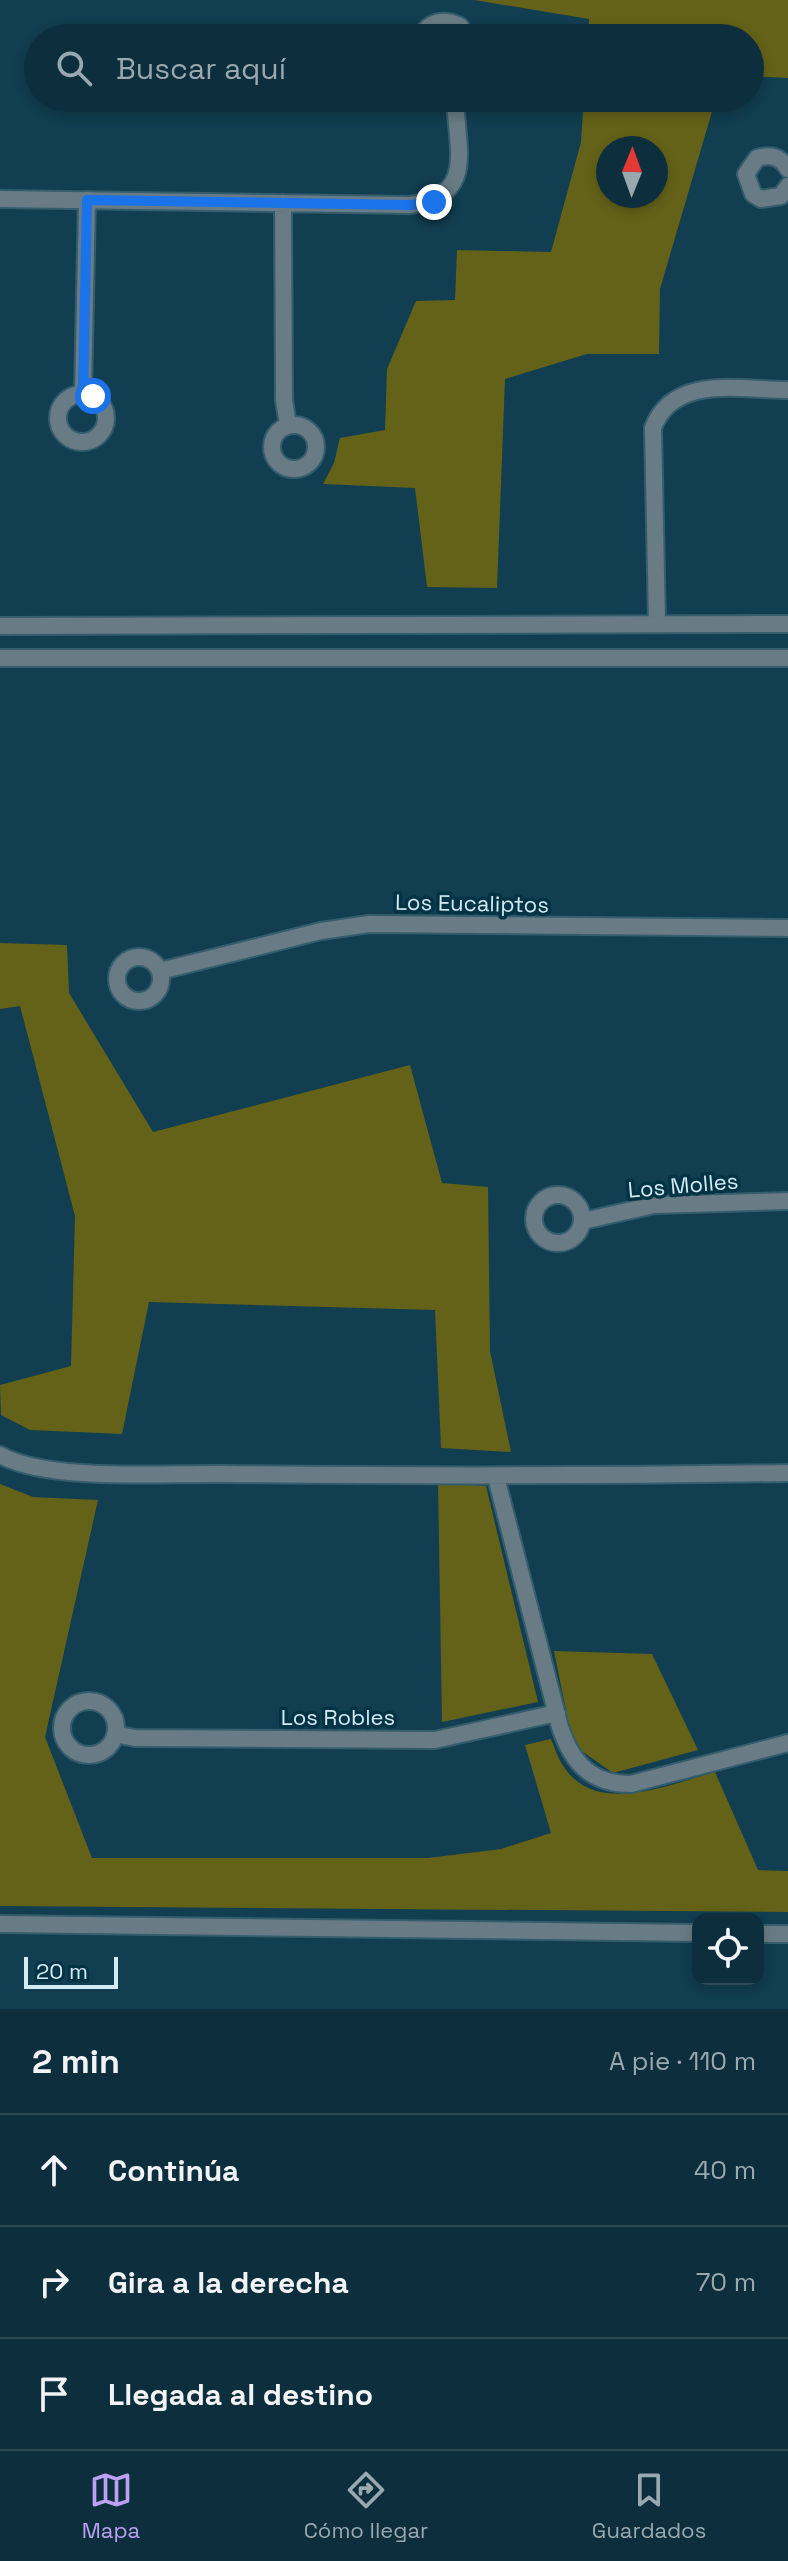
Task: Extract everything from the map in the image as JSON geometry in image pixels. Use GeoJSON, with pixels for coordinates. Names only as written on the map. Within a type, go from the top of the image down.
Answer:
{"type":"FeatureCollection","features":[{"type":"Feature","properties":{"kind":"street"},"geometry":{"type":"LineString","coordinates":[[0,199],[410,205],[434,202],[449,193],[458,173],[456,112]]}},
{"type":"Feature","properties":{"kind":"street"},"geometry":{"type":"LineString","coordinates":[[788,169],[784,162],[767,155],[757,158],[746,174],[753,194],[761,199],[781,196],[788,186]]}},
{"type":"Feature","properties":{"kind":"street"},"geometry":{"type":"LineString","coordinates":[[83,394],[87,200]]}},
{"type":"Feature","properties":{"kind":"street"},"geometry":{"type":"LineString","coordinates":[[283,203],[284,400],[288,425]]}},
{"type":"Feature","properties":{"kind":"street"},"geometry":{"type":"LineString","coordinates":[[657,622],[653,428],[659,411],[671,399],[687,391],[788,390]]}},
{"type":"Feature","properties":{"kind":"street"},"geometry":{"type":"LineString","coordinates":[[0,626],[788,624]]}},
{"type":"Feature","properties":{"kind":"street"},"geometry":{"type":"LineString","coordinates":[[0,658],[788,658]]}},
{"type":"Feature","properties":{"kind":"street","name":"Los Eucaliptos"},"geometry":{"type":"LineString","coordinates":[[160,971],[321,931],[369,924],[788,928]]}},
{"type":"Feature","properties":{"kind":"street","name":"Los Molles"},"geometry":{"type":"LineString","coordinates":[[583,1221],[654,1205],[788,1201]]}},
{"type":"Feature","properties":{"kind":"street"},"geometry":{"type":"LineString","coordinates":[[0,1455],[27,1466],[101,1472],[496,1477],[788,1473]]}},
{"type":"Feature","properties":{"kind":"street"},"geometry":{"type":"LineString","coordinates":[[496,1477],[568,1751],[581,1769],[611,1784],[631,1784],[788,1743]]}},
{"type":"Feature","properties":{"kind":"street","name":"Los Robles"},"geometry":{"type":"LineString","coordinates":[[115,1734],[135,1738],[435,1740],[557,1713]]}},
{"type":"Feature","properties":{"kind":"street"},"geometry":{"type":"LineString","coordinates":[[0,1924],[692,1933]]}},
{"type":"Feature","properties":{"kind":"street"},"geometry":{"type":"LineString","coordinates":[[764,1934],[788,1934]]}},
{"type":"Feature","properties":{"kind":"shaded area"},"geometry":{"type":"Polygon","coordinates":[[[474,0],[788,0],[788,78],[764,77],[764,24],[589,24],[589,19],[474,0]]]}},
{"type":"Feature","properties":{"kind":"shaded area"},"geometry":{"type":"Polygon","coordinates":[[[583,112],[712,112],[660,289],[659,354],[587,354],[505,379],[497,588],[427,587],[415,488],[323,484],[334,463],[340,438],[385,430],[387,369],[416,301],[455,300],[457,250],[551,252],[581,142],[583,112]]]}},
{"type":"Feature","properties":{"kind":"shaded area"},"geometry":{"type":"Polygon","coordinates":[[[0,943],[67,945],[69,993],[153,1132],[410,1065],[442,1183],[488,1187],[490,1351],[511,1452],[441,1448],[435,1310],[149,1302],[122,1434],[30,1430],[1,1415],[0,1385],[71,1366],[75,1216],[20,1006],[0,1009],[0,943]]]}},
{"type":"Feature","properties":{"kind":"shaded area"},"geometry":{"type":"Polygon","coordinates":[[[438,1483],[486,1486],[538,1702],[442,1722],[438,1483]]]}},
{"type":"Feature","properties":{"kind":"shaded area"},"geometry":{"type":"Polygon","coordinates":[[[0,1484],[33,1497],[98,1500],[45,1737],[92,1858],[428,1858],[501,1849],[551,1833],[525,1745],[551,1739],[564,1767],[578,1782],[595,1791],[635,1793],[715,1772],[758,1870],[788,1871],[788,1912],[0,1906],[0,1484]]]}},
{"type":"Feature","properties":{"kind":"shaded area"},"geometry":{"type":"Polygon","coordinates":[[[554,1651],[652,1654],[698,1750],[613,1773],[573,1745],[554,1651]]]}},
{"type":"Feature","properties":{"kind":"route"},"geometry":{"type":"LineString","coordinates":[[93,396],[83,394],[87,200],[410,205],[434,202]]}}]}
